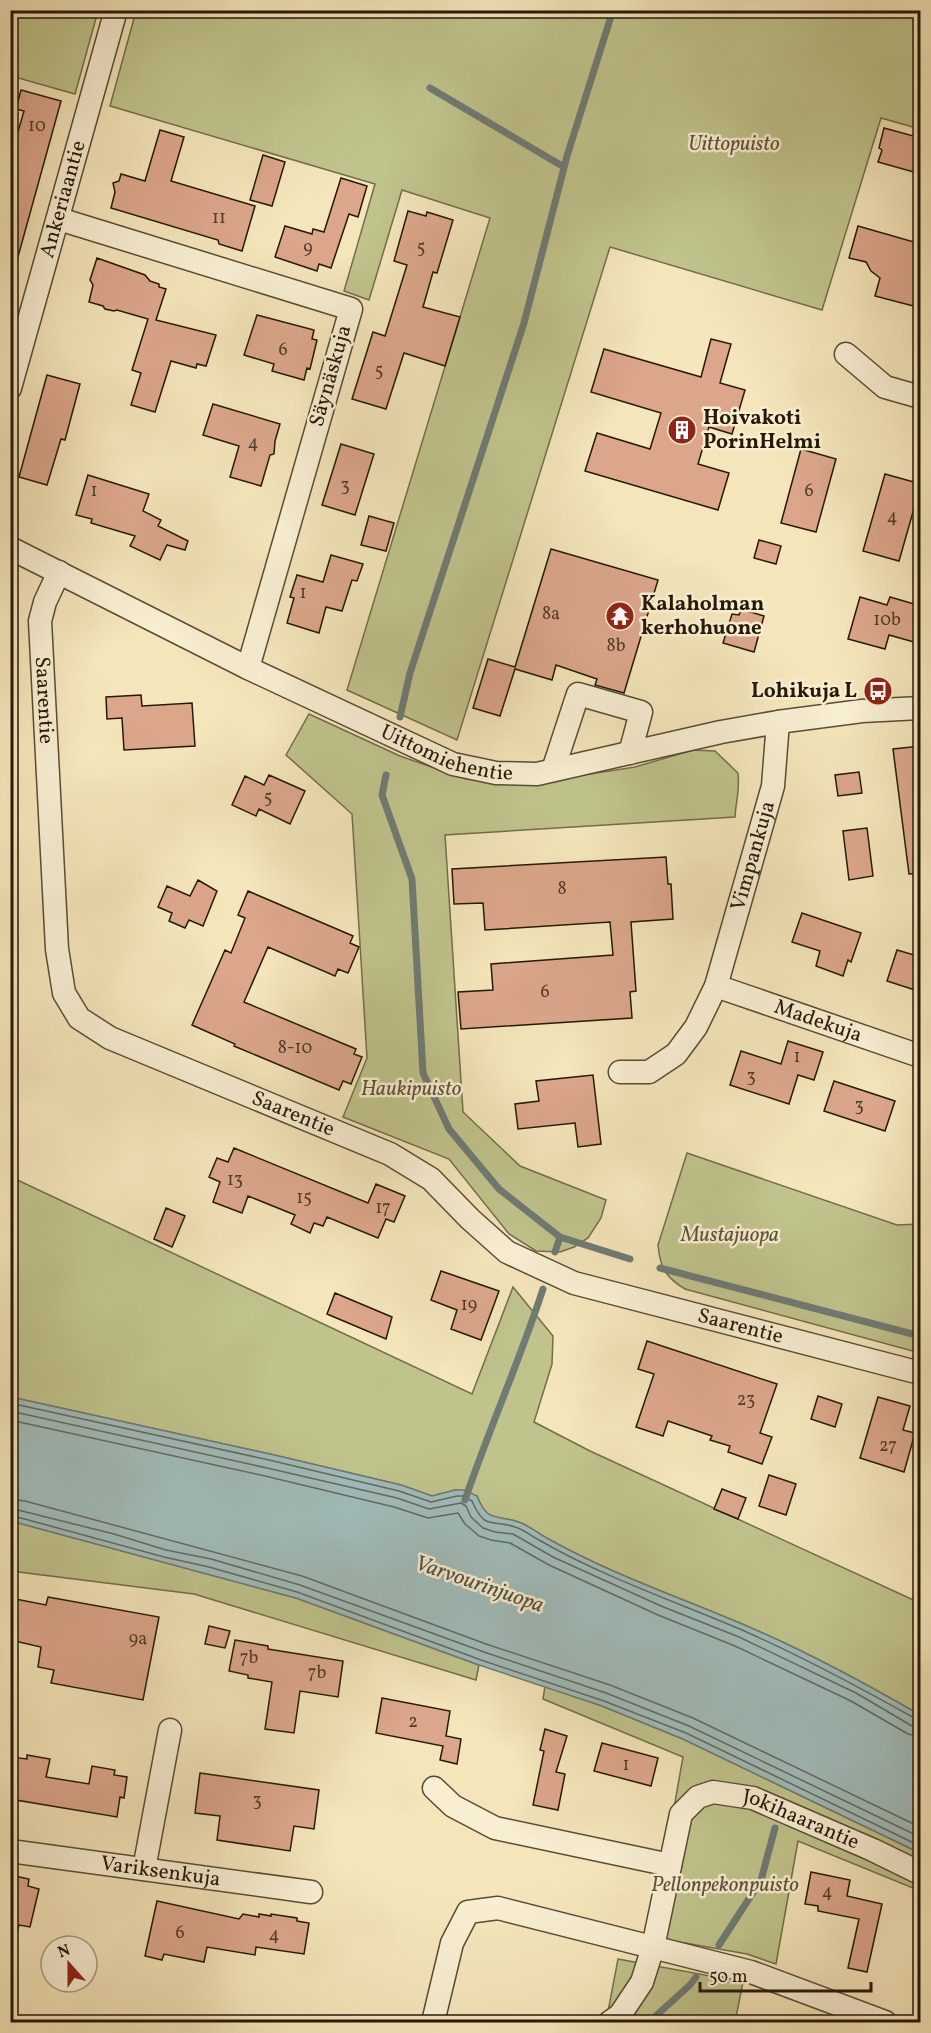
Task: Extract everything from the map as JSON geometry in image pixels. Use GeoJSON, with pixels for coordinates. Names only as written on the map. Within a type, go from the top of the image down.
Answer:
{"type":"FeatureCollection","features":[{"type":"Feature","properties":{"kind":"street","name":"Ankeriaantie"},"geometry":{"type":"LineString","coordinates":[[10,388],[116,10]]}},
{"type":"Feature","properties":{"kind":"street","name":"Säynäskuja"},"geometry":{"type":"LineString","coordinates":[[58,219],[351,309],[248,668]]}},
{"type":"Feature","properties":{"kind":"street"},"geometry":{"type":"LineString","coordinates":[[846,354],[885,387],[921,397]]}},
{"type":"Feature","properties":{"kind":"street","name":"Uittomiehentie"},"geometry":{"type":"LineString","coordinates":[[10,548],[248,668],[453,764],[496,773],[537,774],[721,732],[778,722],[862,711],[921,708]]}},
{"type":"Feature","properties":{"kind":"street","name":"Saarentie"},"geometry":{"type":"LineString","coordinates":[[59,572],[45,602],[40,621],[57,949],[64,993],[79,1018],[110,1038],[390,1154],[431,1179],[470,1219],[507,1252],[574,1282],[921,1373]]}},
{"type":"Feature","properties":{"kind":"street"},"geometry":{"type":"LineString","coordinates":[[553,770],[578,694],[641,712],[630,753]]}},
{"type":"Feature","properties":{"kind":"street","name":"Vimpankuja"},"geometry":{"type":"LineString","coordinates":[[620,1072],[649,1072],[676,1054],[696,1027],[716,986],[773,786],[778,722]]}},
{"type":"Feature","properties":{"kind":"street","name":"Madekuja"},"geometry":{"type":"LineString","coordinates":[[716,986],[921,1056]]}},
{"type":"Feature","properties":{"kind":"street"},"geometry":{"type":"LineString","coordinates":[[144,1869],[170,1730]]}},
{"type":"Feature","properties":{"kind":"street"},"geometry":{"type":"LineString","coordinates":[[434,1788],[453,1806],[495,1828],[670,1866],[653,1947],[642,1982],[620,2015],[610,2022]]}},
{"type":"Feature","properties":{"kind":"street","name":"Jokihaarantie"},"geometry":{"type":"LineString","coordinates":[[670,1866],[681,1814],[698,1797],[713,1792],[753,1798],[921,1873]]}},
{"type":"Feature","properties":{"kind":"street","name":"Variksenkuja"},"geometry":{"type":"LineString","coordinates":[[10,1851],[311,1892]]}},
{"type":"Feature","properties":{"kind":"street"},"geometry":{"type":"LineString","coordinates":[[433,2022],[452,1943],[468,1912],[498,1908],[751,1972],[885,2022]]}},
{"type":"Feature","properties":{"kind":"green space"},"geometry":{"type":"Polygon","coordinates":[[[10,11],[98,11],[75,94],[11,76],[10,11]]]}},
{"type":"Feature","properties":{"kind":"green space","name":"Uittopuisto"},"geometry":{"type":"Polygon","coordinates":[[[136,11],[920,11],[920,129],[881,118],[822,310],[610,247],[457,740],[347,690],[490,218],[402,190],[369,300],[344,291],[375,184],[110,106],[136,11]]]}},
{"type":"Feature","properties":{"kind":"green space","name":"Haukipuisto"},"geometry":{"type":"Polygon","coordinates":[[[309,714],[400,756],[466,779],[532,783],[635,767],[693,750],[715,751],[738,773],[735,817],[445,835],[463,1112],[520,1166],[606,1200],[601,1218],[588,1238],[574,1247],[560,1252],[536,1251],[509,1234],[449,1159],[343,1117],[367,1058],[352,814],[286,755],[309,714]]]}},
{"type":"Feature","properties":{"kind":"green space","name":"Mustajuopa"},"geometry":{"type":"Polygon","coordinates":[[[687,1153],[897,1225],[920,1224],[920,1353],[685,1289],[668,1276],[660,1259],[658,1245],[687,1153]]]}},
{"type":"Feature","properties":{"kind":"green space"},"geometry":{"type":"Polygon","coordinates":[[[11,1177],[472,1394],[513,1287],[553,1336],[552,1364],[534,1422],[590,1451],[920,1603],[920,1715],[788,1645],[591,1561],[522,1523],[491,1516],[484,1510],[477,1496],[455,1490],[432,1496],[401,1485],[270,1454],[11,1397],[11,1177]]]}},
{"type":"Feature","properties":{"kind":"green space"},"geometry":{"type":"Polygon","coordinates":[[[11,1521],[296,1598],[479,1665],[476,1680],[194,1594],[11,1571],[11,1521]]]}},
{"type":"Feature","properties":{"kind":"green space","name":"Pellonpekonpuisto"},"geometry":{"type":"Polygon","coordinates":[[[545,1686],[683,1739],[920,1853],[920,1891],[798,1841],[776,1964],[747,1954],[651,1937],[683,1757],[543,1699],[545,1686]]]}},
{"type":"Feature","properties":{"kind":"green space"},"geometry":{"type":"Polygon","coordinates":[[[618,1959],[743,1982],[735,2022],[606,2022],[618,1959]]]}},
{"type":"Feature","properties":{"kind":"water","name":"Varvourinjuopa"},"geometry":{"type":"Polygon","coordinates":[[[11,1397],[270,1454],[401,1485],[432,1496],[464,1490],[477,1496],[484,1510],[492,1516],[522,1523],[591,1561],[742,1624],[811,1656],[920,1715],[920,1853],[683,1739],[602,1706],[479,1665],[296,1598],[11,1521],[11,1397]]]}},
{"type":"Feature","properties":{"kind":"building"},"geometry":{"type":"Polygon","coordinates":[[[21,90],[61,101],[16,264],[10,264],[10,159],[24,111],[16,109],[21,90]]]}},
{"type":"Feature","properties":{"kind":"building"},"geometry":{"type":"Polygon","coordinates":[[[884,128],[921,138],[921,174],[878,162],[882,150],[879,148],[884,128]]]}},
{"type":"Feature","properties":{"kind":"building"},"geometry":{"type":"Polygon","coordinates":[[[160,130],[184,137],[171,181],[255,206],[242,251],[219,244],[218,240],[111,208],[115,192],[113,183],[119,181],[121,174],[145,181],[160,130]]]}},
{"type":"Feature","properties":{"kind":"building"},"geometry":{"type":"Polygon","coordinates":[[[263,155],[285,162],[272,206],[250,200],[263,155]]]}},
{"type":"Feature","properties":{"kind":"building"},"geometry":{"type":"Polygon","coordinates":[[[341,178],[367,186],[358,217],[349,214],[331,268],[319,264],[317,271],[275,257],[285,226],[312,234],[313,229],[324,232],[341,178]]]}},
{"type":"Feature","properties":{"kind":"building"},"geometry":{"type":"Polygon","coordinates":[[[408,211],[426,216],[427,212],[453,220],[437,273],[433,272],[423,307],[460,317],[445,366],[404,353],[386,409],[352,399],[373,332],[385,336],[407,265],[394,261],[408,211]]]}},
{"type":"Feature","properties":{"kind":"building"},"geometry":{"type":"Polygon","coordinates":[[[858,226],[921,244],[921,308],[875,296],[880,278],[871,271],[866,262],[849,258],[858,226]]]}},
{"type":"Feature","properties":{"kind":"building"},"geometry":{"type":"Polygon","coordinates":[[[97,258],[145,275],[150,281],[159,284],[159,287],[166,289],[156,320],[216,335],[206,366],[197,364],[196,368],[171,361],[155,412],[131,405],[141,373],[132,370],[148,319],[105,309],[103,306],[89,302],[93,285],[90,280],[97,258]]]}},
{"type":"Feature","properties":{"kind":"building"},"geometry":{"type":"Polygon","coordinates":[[[257,315],[314,330],[312,339],[317,340],[310,369],[307,368],[304,380],[272,371],[274,364],[244,355],[257,315]]]}},
{"type":"Feature","properties":{"kind":"building","name":"Hoivakoti PorinHelmi"},"geometry":{"type":"Polygon","coordinates":[[[711,339],[731,344],[720,383],[745,390],[732,434],[709,427],[698,464],[729,473],[718,510],[585,471],[597,433],[650,449],[661,413],[591,392],[604,349],[701,377],[711,339]]]}},
{"type":"Feature","properties":{"kind":"building"},"geometry":{"type":"Polygon","coordinates":[[[47,375],[80,384],[65,440],[61,439],[47,485],[19,477],[47,375]]]}},
{"type":"Feature","properties":{"kind":"building"},"geometry":{"type":"Polygon","coordinates":[[[213,404],[280,424],[274,454],[270,455],[261,486],[230,477],[239,446],[203,435],[213,404]]]}},
{"type":"Feature","properties":{"kind":"building"},"geometry":{"type":"Polygon","coordinates":[[[341,444],[374,454],[355,515],[322,505],[341,444]]]}},
{"type":"Feature","properties":{"kind":"building"},"geometry":{"type":"Polygon","coordinates":[[[801,449],[836,459],[816,532],[781,523],[801,449]]]}},
{"type":"Feature","properties":{"kind":"building"},"geometry":{"type":"Polygon","coordinates":[[[885,474],[921,484],[899,561],[863,551],[885,474]]]}},
{"type":"Feature","properties":{"kind":"building"},"geometry":{"type":"Polygon","coordinates":[[[88,475],[149,494],[143,511],[161,520],[158,526],[188,541],[185,550],[167,545],[160,560],[130,546],[135,536],[91,523],[92,519],[76,515],[88,475]]]}},
{"type":"Feature","properties":{"kind":"building"},"geometry":{"type":"Polygon","coordinates":[[[369,516],[394,523],[386,551],[361,545],[369,516]]]}},
{"type":"Feature","properties":{"kind":"building"},"geometry":{"type":"Polygon","coordinates":[[[759,540],[781,546],[776,564],[754,558],[759,540]]]}},
{"type":"Feature","properties":{"kind":"building"},"geometry":{"type":"Polygon","coordinates":[[[551,549],[658,580],[624,693],[595,685],[597,679],[556,665],[552,680],[515,669],[500,716],[473,708],[488,659],[515,667],[551,549]]]}},
{"type":"Feature","properties":{"kind":"building"},"geometry":{"type":"Polygon","coordinates":[[[331,555],[363,564],[357,581],[352,580],[342,611],[326,607],[319,633],[287,623],[294,598],[290,597],[297,575],[323,582],[331,555]]]}},
{"type":"Feature","properties":{"kind":"building"},"geometry":{"type":"Polygon","coordinates":[[[860,597],[887,605],[890,597],[921,606],[921,644],[889,635],[885,649],[848,639],[860,597]]]}},
{"type":"Feature","properties":{"kind":"building"},"geometry":{"type":"Polygon","coordinates":[[[741,609],[764,616],[754,652],[723,643],[732,614],[739,615],[741,609]]]}},
{"type":"Feature","properties":{"kind":"building"},"geometry":{"type":"Polygon","coordinates":[[[141,695],[142,706],[192,703],[195,746],[124,750],[122,718],[107,719],[106,697],[141,695]]]}},
{"type":"Feature","properties":{"kind":"building"},"geometry":{"type":"Polygon","coordinates":[[[921,746],[921,873],[909,874],[893,749],[921,746]]]}},
{"type":"Feature","properties":{"kind":"building"},"geometry":{"type":"Polygon","coordinates":[[[859,772],[862,793],[838,796],[835,775],[859,772]]]}},
{"type":"Feature","properties":{"kind":"building"},"geometry":{"type":"Polygon","coordinates":[[[269,775],[305,791],[290,824],[259,809],[256,816],[232,805],[245,776],[264,785],[269,775]]]}},
{"type":"Feature","properties":{"kind":"building"},"geometry":{"type":"Polygon","coordinates":[[[867,828],[873,876],[849,880],[843,831],[867,828]]]}},
{"type":"Feature","properties":{"kind":"building"},"geometry":{"type":"Polygon","coordinates":[[[666,857],[668,884],[671,884],[673,919],[631,922],[636,991],[630,992],[632,1018],[461,1029],[458,992],[493,990],[491,964],[613,955],[610,922],[485,930],[483,903],[454,904],[452,869],[666,857]]]}},
{"type":"Feature","properties":{"kind":"building"},"geometry":{"type":"Polygon","coordinates":[[[198,880],[217,891],[203,926],[189,920],[185,928],[169,921],[172,913],[158,907],[167,886],[190,896],[198,880]]]}},
{"type":"Feature","properties":{"kind":"building"},"geometry":{"type":"Polygon","coordinates":[[[248,891],[353,936],[350,943],[359,947],[348,973],[338,969],[335,976],[268,947],[244,1002],[356,1049],[354,1054],[362,1057],[351,1084],[343,1081],[339,1090],[234,1046],[235,1044],[192,1025],[225,950],[231,953],[245,918],[238,915],[248,891]]]}},
{"type":"Feature","properties":{"kind":"building"},"geometry":{"type":"Polygon","coordinates":[[[802,913],[861,933],[851,962],[848,960],[843,976],[816,966],[820,951],[792,942],[802,913]]]}},
{"type":"Feature","properties":{"kind":"building"},"geometry":{"type":"Polygon","coordinates":[[[897,950],[921,957],[921,992],[887,981],[897,950]]]}},
{"type":"Feature","properties":{"kind":"building"},"geometry":{"type":"Polygon","coordinates":[[[788,1041],[823,1052],[814,1080],[798,1075],[789,1104],[730,1085],[741,1051],[781,1064],[788,1041]]]}},
{"type":"Feature","properties":{"kind":"building"},"geometry":{"type":"Polygon","coordinates":[[[593,1075],[601,1144],[578,1147],[575,1123],[518,1129],[515,1104],[539,1101],[536,1081],[593,1075]]]}},
{"type":"Feature","properties":{"kind":"building"},"geometry":{"type":"Polygon","coordinates":[[[834,1081],[895,1101],[885,1131],[824,1111],[834,1081]]]}},
{"type":"Feature","properties":{"kind":"building"},"geometry":{"type":"Polygon","coordinates":[[[234,1148],[368,1203],[376,1184],[405,1196],[394,1222],[386,1219],[378,1238],[327,1217],[323,1226],[314,1223],[310,1233],[291,1224],[295,1215],[248,1196],[242,1213],[213,1202],[220,1182],[209,1177],[217,1158],[228,1162],[234,1148]]]}},
{"type":"Feature","properties":{"kind":"building"},"geometry":{"type":"Polygon","coordinates":[[[166,1208],[185,1216],[172,1247],[154,1239],[166,1208]]]}},
{"type":"Feature","properties":{"kind":"building"},"geometry":{"type":"Polygon","coordinates":[[[441,1271],[499,1291],[481,1340],[451,1329],[457,1310],[431,1300],[441,1271]]]}},
{"type":"Feature","properties":{"kind":"building"},"geometry":{"type":"Polygon","coordinates":[[[335,1293],[392,1317],[386,1339],[327,1314],[335,1293]]]}},
{"type":"Feature","properties":{"kind":"building"},"geometry":{"type":"Polygon","coordinates":[[[647,1341],[777,1384],[760,1433],[772,1437],[762,1464],[728,1452],[730,1446],[710,1440],[712,1436],[668,1421],[663,1436],[636,1427],[654,1374],[638,1369],[647,1341]]]}},
{"type":"Feature","properties":{"kind":"building"},"geometry":{"type":"Polygon","coordinates":[[[818,1396],[842,1404],[835,1427],[811,1419],[818,1396]]]}},
{"type":"Feature","properties":{"kind":"building"},"geometry":{"type":"Polygon","coordinates":[[[878,1397],[910,1406],[903,1430],[915,1433],[904,1472],[860,1458],[878,1397]]]}},
{"type":"Feature","properties":{"kind":"building"},"geometry":{"type":"Polygon","coordinates":[[[769,1475],[796,1484],[786,1515],[759,1506],[769,1475]]]}},
{"type":"Feature","properties":{"kind":"building"},"geometry":{"type":"Polygon","coordinates":[[[722,1489],[746,1498],[738,1519],[714,1509],[722,1489]]]}},
{"type":"Feature","properties":{"kind":"building"},"geometry":{"type":"Polygon","coordinates":[[[48,1597],[159,1617],[143,1700],[51,1683],[54,1670],[38,1667],[41,1647],[10,1640],[10,1598],[46,1605],[48,1597]]]}},
{"type":"Feature","properties":{"kind":"building"},"geometry":{"type":"Polygon","coordinates":[[[209,1626],[230,1631],[225,1648],[205,1644],[209,1626]]]}},
{"type":"Feature","properties":{"kind":"building"},"geometry":{"type":"Polygon","coordinates":[[[235,1640],[268,1646],[268,1649],[343,1661],[338,1697],[300,1691],[294,1733],[265,1729],[272,1682],[248,1678],[248,1675],[229,1671],[235,1640]]]}},
{"type":"Feature","properties":{"kind":"building"},"geometry":{"type":"Polygon","coordinates":[[[382,1698],[450,1711],[446,1736],[461,1739],[457,1764],[440,1760],[443,1746],[376,1733],[382,1698]]]}},
{"type":"Feature","properties":{"kind":"building"},"geometry":{"type":"Polygon","coordinates":[[[545,1729],[567,1736],[556,1772],[565,1774],[558,1810],[533,1805],[544,1751],[540,1750],[545,1729]]]}},
{"type":"Feature","properties":{"kind":"building"},"geometry":{"type":"Polygon","coordinates":[[[602,1743],[658,1758],[651,1786],[594,1771],[602,1743]]]}},
{"type":"Feature","properties":{"kind":"building"},"geometry":{"type":"Polygon","coordinates":[[[27,1755],[50,1759],[46,1777],[89,1784],[92,1766],[115,1770],[114,1775],[127,1777],[124,1798],[120,1797],[117,1817],[10,1799],[10,1757],[27,1759],[27,1755]]]}},
{"type":"Feature","properties":{"kind":"building"},"geometry":{"type":"Polygon","coordinates":[[[200,1773],[319,1790],[314,1829],[294,1826],[290,1851],[217,1840],[220,1816],[195,1813],[200,1773]]]}},
{"type":"Feature","properties":{"kind":"building"},"geometry":{"type":"Polygon","coordinates":[[[811,1872],[850,1880],[847,1896],[882,1904],[867,1972],[848,1968],[859,1919],[818,1911],[818,1906],[805,1904],[811,1872]]]}},
{"type":"Feature","properties":{"kind":"building"},"geometry":{"type":"Polygon","coordinates":[[[10,1875],[29,1879],[28,1886],[39,1889],[30,1927],[19,1925],[18,1929],[10,1928],[10,1875]]]}},
{"type":"Feature","properties":{"kind":"building"},"geometry":{"type":"Polygon","coordinates":[[[157,1901],[239,1919],[243,1914],[259,1917],[259,1914],[271,1916],[271,1914],[297,1918],[297,1921],[309,1923],[304,1954],[256,1947],[255,1955],[207,1947],[204,1962],[164,1954],[162,1960],[145,1956],[157,1901]]]}},
{"type":"Feature","properties":{"kind":"waterway"},"geometry":{"type":"LineString","coordinates":[[400,717],[410,673],[524,323],[567,156],[613,10]]}},
{"type":"Feature","properties":{"kind":"waterway"},"geometry":{"type":"LineString","coordinates":[[430,88],[564,167]]}},
{"type":"Feature","properties":{"kind":"waterway"},"geometry":{"type":"LineString","coordinates":[[386,775],[382,795],[412,879],[423,1073],[449,1129],[499,1189],[560,1237],[555,1252]]}},
{"type":"Feature","properties":{"kind":"waterway"},"geometry":{"type":"LineString","coordinates":[[560,1237],[630,1259]]}},
{"type":"Feature","properties":{"kind":"waterway","name":"Mustajuopa"},"geometry":{"type":"LineString","coordinates":[[660,1268],[920,1336]]}},
{"type":"Feature","properties":{"kind":"waterway"},"geometry":{"type":"LineString","coordinates":[[465,1500],[543,1289]]}},
{"type":"Feature","properties":{"kind":"waterway"},"geometry":{"type":"LineString","coordinates":[[719,1945],[761,1880],[775,1828]]}},
{"type":"Feature","properties":{"kind":"waterway"},"geometry":{"type":"LineString","coordinates":[[649,2022],[696,1977]]}},
{"type":"Feature","properties":{"kind":"place","name":"Hoivakoti PorinHelmi"},"geometry":{"type":"Point","coordinates":[682,430]}},
{"type":"Feature","properties":{"kind":"place","name":"Kalaholman kerhohuone"},"geometry":{"type":"Point","coordinates":[620,616]}},
{"type":"Feature","properties":{"kind":"place","name":"Lohikuja L"},"geometry":{"type":"Point","coordinates":[878,691]}}]}
